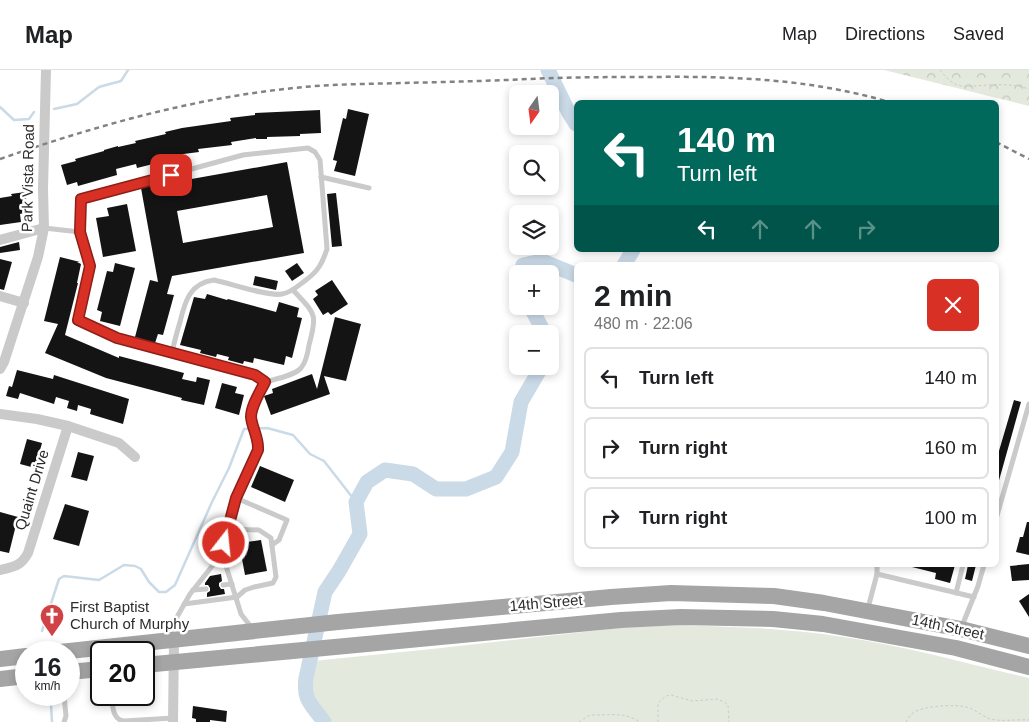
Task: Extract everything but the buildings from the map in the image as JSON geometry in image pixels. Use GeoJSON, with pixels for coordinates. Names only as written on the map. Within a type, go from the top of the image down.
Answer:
{"type":"FeatureCollection","features":[{"type":"Feature","properties":{"kind":"main road","name":"14th Street"},"geometry":{"type":"LineString","coordinates":[[80,650],[338,622],[671,593],[774,596],[868,610],[961,628],[1029,646]]}},
{"type":"Feature","properties":{"kind":"main road","name":"14th Street"},"geometry":{"type":"LineString","coordinates":[[155,664],[564,625],[621,620],[681,618],[773,619],[823,624],[956,648],[1029,667]]}},
{"type":"Feature","properties":{"kind":"main road"},"geometry":{"type":"LineString","coordinates":[[956,648],[961,628]]}},
{"type":"Feature","properties":{"kind":"main road"},"geometry":{"type":"LineString","coordinates":[[0,659],[15,657]]}},
{"type":"Feature","properties":{"kind":"main road"},"geometry":{"type":"LineString","coordinates":[[0,679],[15,677]]}},
{"type":"Feature","properties":{"kind":"street","name":"Park Vista Road"},"geometry":{"type":"LineString","coordinates":[[0,369],[24,303],[44,228],[46,70]]}},
{"type":"Feature","properties":{"kind":"street"},"geometry":{"type":"LineString","coordinates":[[0,240],[44,228]]}},
{"type":"Feature","properties":{"kind":"street"},"geometry":{"type":"LineString","coordinates":[[0,296],[24,303]]}},
{"type":"Feature","properties":{"kind":"street"},"geometry":{"type":"LineString","coordinates":[[0,414],[37,419],[68,426],[119,442],[135,457]]}},
{"type":"Feature","properties":{"kind":"street","name":"Quaint Drive"},"geometry":{"type":"LineString","coordinates":[[0,570],[23,562],[28,552],[68,426]]}},
{"type":"Feature","properties":{"kind":"street"},"geometry":{"type":"LineString","coordinates":[[173,720],[174,640]]}},
{"type":"Feature","properties":{"kind":"lane"},"geometry":{"type":"LineString","coordinates":[[172,353],[185,301],[194,288],[206,281],[214,280],[265,293],[282,294],[293,290],[316,272],[324,260],[327,249],[320,160],[315,152],[308,148],[243,155],[81,199],[80,232],[90,266],[78,320],[117,338],[172,353],[255,375],[265,382]]}},
{"type":"Feature","properties":{"kind":"lane"},"geometry":{"type":"LineString","coordinates":[[321,177],[369,188]]}},
{"type":"Feature","properties":{"kind":"lane"},"geometry":{"type":"LineString","coordinates":[[44,228],[80,232]]}},
{"type":"Feature","properties":{"kind":"lane"},"geometry":{"type":"LineString","coordinates":[[174,640],[177,617],[192,590],[213,565],[221,550],[236,498],[258,450],[251,414],[255,402],[265,382],[288,376],[301,368],[306,358],[314,327],[314,319],[311,309],[293,290]]}},
{"type":"Feature","properties":{"kind":"lane"},"geometry":{"type":"LineString","coordinates":[[999,509],[1029,404]]}},
{"type":"Feature","properties":{"kind":"lane"},"geometry":{"type":"LineString","coordinates":[[236,498],[287,520],[279,540],[272,545]]}},
{"type":"Feature","properties":{"kind":"lane"},"geometry":{"type":"LineString","coordinates":[[184,604],[237,597],[245,590],[254,586],[273,583],[276,577],[271,538],[259,530],[228,529]]}},
{"type":"Feature","properties":{"kind":"lane"},"geometry":{"type":"LineString","coordinates":[[221,550],[241,614],[255,631]]}},
{"type":"Feature","properties":{"kind":"lane"},"geometry":{"type":"LineString","coordinates":[[868,610],[877,567]]}},
{"type":"Feature","properties":{"kind":"lane"},"geometry":{"type":"LineString","coordinates":[[956,593],[962,567]]}},
{"type":"Feature","properties":{"kind":"lane"},"geometry":{"type":"LineString","coordinates":[[961,628],[974,597],[983,567]]}},
{"type":"Feature","properties":{"kind":"lane"},"geometry":{"type":"LineString","coordinates":[[877,574],[974,597]]}},
{"type":"Feature","properties":{"kind":"lane"},"geometry":{"type":"LineString","coordinates":[[223,585],[232,584]]}},
{"type":"Feature","properties":{"kind":"lane"},"geometry":{"type":"LineString","coordinates":[[192,590],[206,588]]}},
{"type":"Feature","properties":{"kind":"lane"},"geometry":{"type":"LineString","coordinates":[[64,722],[66,716],[65,706]]}},
{"type":"Feature","properties":{"kind":"lane"},"geometry":{"type":"LineString","coordinates":[[113,706],[115,717],[118,721],[173,720]]}},
{"type":"Feature","properties":{"kind":"path"},"geometry":{"type":"LineString","coordinates":[[940,70],[951,82],[962,87],[998,85],[1019,86],[1029,89]]}},
{"type":"Feature","properties":{"kind":"path"},"geometry":{"type":"LineString","coordinates":[[658,722],[658,703],[666,696],[671,695],[692,700],[717,699],[724,702],[728,705],[729,722]]}},
{"type":"Feature","properties":{"kind":"path"},"geometry":{"type":"LineString","coordinates":[[906,722],[913,712],[918,710],[952,706],[968,707],[990,719],[1029,720]]}},
{"type":"Feature","properties":{"kind":"path"},"geometry":{"type":"LineString","coordinates":[[579,722],[592,715],[625,715],[640,722]]}},
{"type":"Feature","properties":{"kind":"green space"},"geometry":{"type":"Polygon","coordinates":[[[884,70],[1029,70],[1029,106],[884,70]]]}},
{"type":"Feature","properties":{"kind":"green space"},"geometry":{"type":"Polygon","coordinates":[[[676,625],[781,630],[843,637],[913,650],[1029,678],[1029,722],[330,722],[310,693],[313,661],[618,628],[676,625]]]}},
{"type":"Feature","properties":{"kind":"waterway"},"geometry":{"type":"LineString","coordinates":[[54,109],[77,104],[99,87],[121,81],[128,70]]}},
{"type":"Feature","properties":{"kind":"waterway"},"geometry":{"type":"LineString","coordinates":[[548,70],[574,121]]}},
{"type":"Feature","properties":{"kind":"waterway"},"geometry":{"type":"LineString","coordinates":[[0,107],[14,120],[29,119],[34,112]]}},
{"type":"Feature","properties":{"kind":"waterway"},"geometry":{"type":"LineString","coordinates":[[626,262],[632,252]]}},
{"type":"Feature","properties":{"kind":"waterway"},"geometry":{"type":"LineString","coordinates":[[523,265],[542,261],[552,265]]}},
{"type":"Feature","properties":{"kind":"waterway"},"geometry":{"type":"LineString","coordinates":[[559,268],[574,274]]}},
{"type":"Feature","properties":{"kind":"waterway"},"geometry":{"type":"LineString","coordinates":[[535,315],[540,325]]}},
{"type":"Feature","properties":{"kind":"waterway"},"geometry":{"type":"LineString","coordinates":[[324,722],[307,698],[306,678],[325,592],[360,534],[356,502],[367,482],[385,470],[413,474],[436,489],[466,489],[496,477],[512,452],[521,402],[537,375]]}},
{"type":"Feature","properties":{"kind":"waterway"},"geometry":{"type":"LineString","coordinates":[[42,631],[59,579],[64,576],[99,580],[124,565],[135,566],[141,569],[149,582],[159,592],[166,592],[175,585],[229,468],[244,429],[267,428],[293,435],[310,454],[324,461],[356,502]]}},
{"type":"Feature","properties":{"kind":"waterway"},"geometry":{"type":"LineString","coordinates":[[51,706],[52,722]]}},
{"type":"Feature","properties":{"kind":"railway"},"geometry":{"type":"LineString","coordinates":[[0,159],[72,135],[182,106],[294,88],[348,84],[575,77],[712,77],[772,80],[830,88],[882,100]]}},
{"type":"Feature","properties":{"kind":"railway"},"geometry":{"type":"LineString","coordinates":[[999,144],[1029,159]]}},
{"type":"Feature","properties":{"kind":"place","name":"First Baptist Church of Murphy"},"geometry":{"type":"Point","coordinates":[52,637]}},
{"type":"Feature","properties":{"kind":"route"},"geometry":{"type":"LineString","coordinates":[[171,175],[81,199],[80,232],[90,266],[78,320],[117,338],[255,375],[265,382],[251,414],[258,450],[236,498],[224,543]]}}]}
